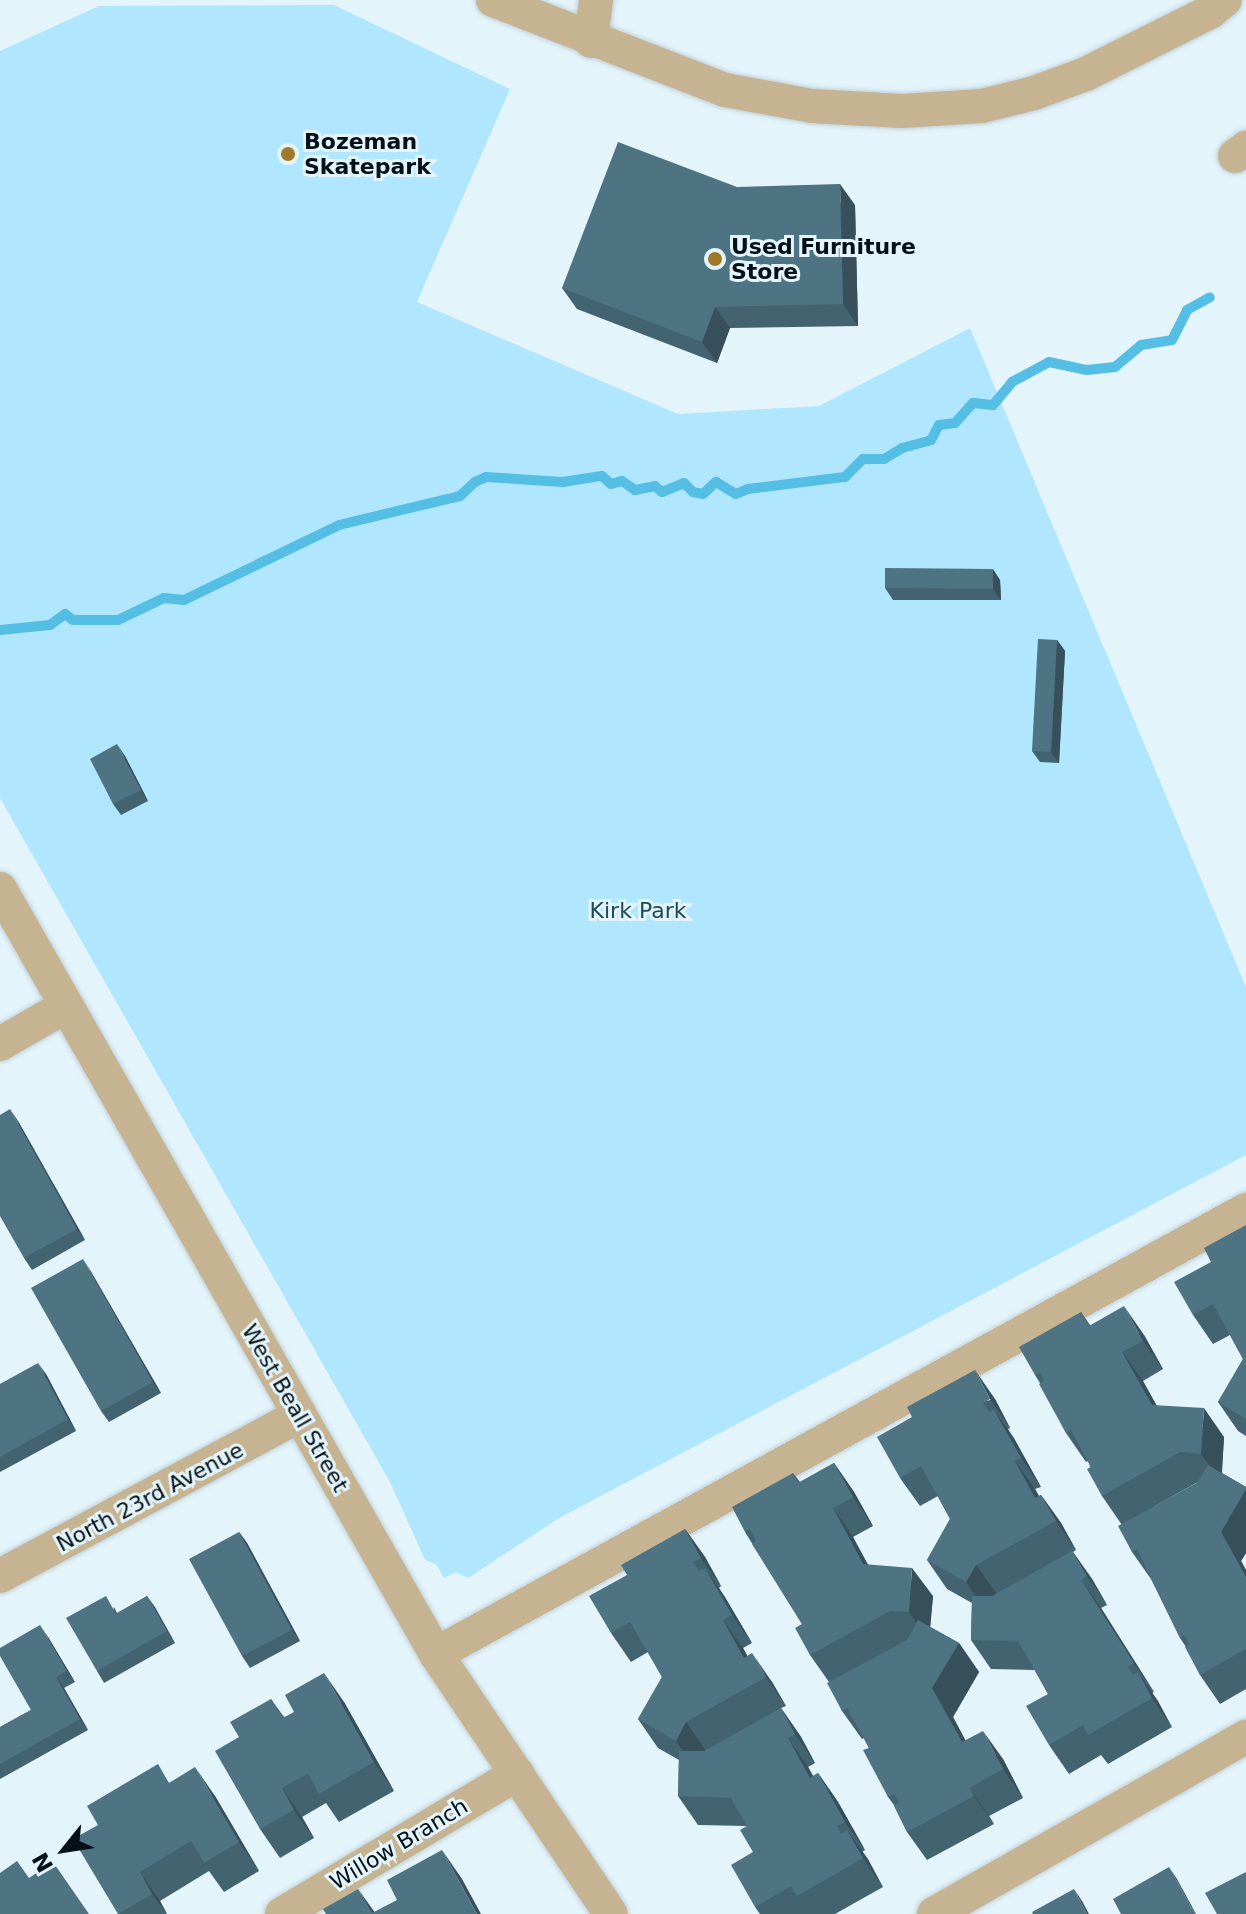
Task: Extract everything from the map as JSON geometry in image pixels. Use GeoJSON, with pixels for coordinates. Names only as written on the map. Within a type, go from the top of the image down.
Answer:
{"type":"FeatureCollection","features":[{"type":"Feature","properties":{"kind":"street"},"geometry":{"type":"LineString","coordinates":[[493,0],[591,41],[725,90],[812,106],[918,110],[982,106],[1086,74],[1210,12],[1225,0]]}},
{"type":"Feature","properties":{"kind":"street"},"geometry":{"type":"LineString","coordinates":[[591,41],[596,0]]}},
{"type":"Feature","properties":{"kind":"street","name":"West Beall Street"},"geometry":{"type":"LineString","coordinates":[[0,889],[436,1654],[611,1914]]}},
{"type":"Feature","properties":{"kind":"street"},"geometry":{"type":"LineString","coordinates":[[0,1044],[66,1006]]}},
{"type":"Feature","properties":{"kind":"street"},"geometry":{"type":"LineString","coordinates":[[436,1654],[1246,1210]]}},
{"type":"Feature","properties":{"kind":"street","name":"North 23rd Avenue"},"geometry":{"type":"LineString","coordinates":[[0,1576],[299,1416]]}},
{"type":"Feature","properties":{"kind":"street"},"geometry":{"type":"LineString","coordinates":[[934,1914],[1246,1737]]}},
{"type":"Feature","properties":{"kind":"street","name":"Willow Branch"},"geometry":{"type":"LineString","coordinates":[[282,1914],[517,1774]]}},
{"type":"Feature","properties":{"kind":"green space","name":"Kirk Park"},"geometry":{"type":"Polygon","coordinates":[[[334,5],[510,89],[417,302],[678,414],[819,406],[970,328],[1246,987],[1246,1155],[559,1518],[468,1578],[456,1572],[444,1578],[436,1564],[425,1560],[390,1482],[0,798],[0,51],[99,6],[334,5]]]}},
{"type":"Feature","properties":{"kind":"building"},"geometry":{"type":"Polygon","coordinates":[[[618,142],[737,187],[840,184],[843,304],[715,307],[702,342],[562,288],[618,142]]]}},
{"type":"Feature","properties":{"kind":"building"},"geometry":{"type":"Polygon","coordinates":[[[885,568],[993,569],[993,589],[885,588],[885,568]]]}},
{"type":"Feature","properties":{"kind":"building"},"geometry":{"type":"Polygon","coordinates":[[[1038,639],[1057,640],[1051,752],[1032,751],[1038,639]]]}},
{"type":"Feature","properties":{"kind":"building"},"geometry":{"type":"Polygon","coordinates":[[[117,744],[141,790],[113,804],[90,759],[117,744]]]}},
{"type":"Feature","properties":{"kind":"building"},"geometry":{"type":"Polygon","coordinates":[[[10,1109],[77,1229],[24,1258],[0,1216],[0,1115],[10,1109]]]}},
{"type":"Feature","properties":{"kind":"building"},"geometry":{"type":"Polygon","coordinates":[[[1246,1225],[1246,1419],[1218,1402],[1243,1359],[1213,1304],[1193,1315],[1174,1282],[1211,1262],[1204,1248],[1246,1225]]]}},
{"type":"Feature","properties":{"kind":"building"},"geometry":{"type":"Polygon","coordinates":[[[83,1259],[153,1382],[101,1411],[31,1288],[83,1259]]]}},
{"type":"Feature","properties":{"kind":"building"},"geometry":{"type":"Polygon","coordinates":[[[1124,1306],[1143,1341],[1122,1352],[1152,1405],[1204,1408],[1201,1454],[1180,1452],[1102,1496],[1071,1430],[1066,1433],[1039,1384],[1044,1381],[1040,1373],[1035,1375],[1019,1347],[1081,1312],[1089,1326],[1124,1306]]]}},
{"type":"Feature","properties":{"kind":"building"},"geometry":{"type":"Polygon","coordinates":[[[38,1363],[68,1419],[0,1457],[0,1384],[38,1363]]]}},
{"type":"Feature","properties":{"kind":"building"},"geometry":{"type":"Polygon","coordinates":[[[975,1370],[990,1399],[983,1403],[989,1412],[994,1410],[1021,1458],[1015,1461],[1035,1498],[1041,1495],[1056,1521],[976,1565],[966,1582],[927,1560],[950,1519],[921,1466],[900,1478],[877,1437],[912,1417],[907,1407],[975,1370]]]}},
{"type":"Feature","properties":{"kind":"building"},"geometry":{"type":"Polygon","coordinates":[[[834,1463],[853,1497],[833,1508],[863,1564],[912,1568],[909,1612],[890,1611],[810,1655],[795,1628],[802,1624],[752,1544],[756,1541],[750,1529],[745,1532],[732,1507],[793,1473],[798,1483],[834,1463]]]}},
{"type":"Feature","properties":{"kind":"building"},"geometry":{"type":"Polygon","coordinates":[[[1208,1465],[1246,1487],[1221,1532],[1246,1577],[1246,1649],[1200,1675],[1185,1647],[1190,1645],[1184,1635],[1180,1638],[1137,1549],[1132,1552],[1118,1526],[1197,1483],[1208,1465]]]}},
{"type":"Feature","properties":{"kind":"building"},"geometry":{"type":"Polygon","coordinates":[[[685,1529],[701,1558],[693,1562],[699,1571],[705,1568],[732,1615],[723,1620],[744,1658],[752,1653],[766,1677],[686,1722],[676,1741],[638,1719],[662,1677],[630,1622],[611,1633],[589,1596],[627,1575],[621,1565],[685,1529]]]}},
{"type":"Feature","properties":{"kind":"building"},"geometry":{"type":"Polygon","coordinates":[[[239,1532],[292,1630],[242,1656],[189,1559],[239,1532]]]}},
{"type":"Feature","properties":{"kind":"building"},"geometry":{"type":"Polygon","coordinates":[[[1072,1551],[1087,1576],[1081,1580],[1134,1663],[1128,1667],[1133,1675],[1138,1672],[1152,1698],[1088,1735],[1083,1725],[1049,1745],[1026,1706],[1048,1694],[1018,1641],[971,1640],[972,1596],[992,1596],[1072,1551]]]}},
{"type":"Feature","properties":{"kind":"building"},"geometry":{"type":"Polygon","coordinates":[[[106,1596],[116,1614],[147,1596],[167,1631],[97,1671],[66,1618],[106,1596]]]}},
{"type":"Feature","properties":{"kind":"building"},"geometry":{"type":"Polygon","coordinates":[[[918,1620],[959,1643],[932,1688],[962,1742],[983,1731],[1003,1769],[969,1788],[974,1796],[907,1832],[894,1806],[899,1803],[894,1794],[888,1797],[863,1750],[869,1748],[847,1708],[842,1711],[827,1683],[907,1640],[918,1620]]]}},
{"type":"Feature","properties":{"kind":"building"},"geometry":{"type":"Polygon","coordinates":[[[40,1625],[67,1671],[56,1677],[80,1719],[0,1764],[0,1727],[31,1710],[0,1656],[0,1648],[40,1625]]]}},
{"type":"Feature","properties":{"kind":"building"},"geometry":{"type":"Polygon","coordinates":[[[324,1673],[374,1762],[319,1794],[308,1774],[282,1788],[294,1810],[260,1829],[215,1751],[239,1737],[230,1722],[271,1699],[283,1718],[294,1712],[285,1695],[324,1673]]]}},
{"type":"Feature","properties":{"kind":"building"},"geometry":{"type":"Polygon","coordinates":[[[781,1708],[795,1734],[788,1738],[810,1778],[818,1773],[845,1822],[837,1826],[841,1834],[847,1830],[863,1858],[797,1896],[791,1886],[755,1907],[731,1865],[753,1852],[740,1830],[747,1826],[731,1798],[678,1796],[679,1751],[704,1751],[781,1708]]]}},
{"type":"Feature","properties":{"kind":"building"},"geometry":{"type":"Polygon","coordinates":[[[158,1764],[169,1783],[195,1767],[239,1842],[204,1863],[191,1841],[140,1872],[152,1894],[118,1914],[73,1839],[98,1825],[87,1806],[158,1764]]]}},
{"type":"Feature","properties":{"kind":"building"},"geometry":{"type":"Polygon","coordinates":[[[442,1850],[477,1914],[326,1914],[323,1909],[358,1889],[372,1913],[397,1900],[387,1880],[442,1850]]]}},
{"type":"Feature","properties":{"kind":"building"},"geometry":{"type":"Polygon","coordinates":[[[17,1861],[29,1878],[53,1862],[89,1914],[0,1914],[0,1873],[17,1861]]]}},
{"type":"Feature","properties":{"kind":"building"},"geometry":{"type":"Polygon","coordinates":[[[1169,1867],[1195,1914],[1121,1914],[1113,1899],[1169,1867]]]}},
{"type":"Feature","properties":{"kind":"building"},"geometry":{"type":"Polygon","coordinates":[[[1246,1872],[1246,1914],[1217,1914],[1205,1893],[1246,1872]]]}},
{"type":"Feature","properties":{"kind":"building"},"geometry":{"type":"Polygon","coordinates":[[[1074,1889],[1087,1914],[1033,1914],[1032,1912],[1074,1889]]]}},
{"type":"Feature","properties":{"kind":"waterway"},"geometry":{"type":"LineString","coordinates":[[0,630],[50,625],[65,614],[73,620],[118,620],[164,598],[184,600],[339,525],[460,496],[475,482],[486,477],[563,482],[602,476],[611,484],[622,481],[635,490],[655,486],[662,492],[684,483],[693,492],[703,494],[716,482],[736,494],[748,489],[845,477],[863,459],[884,459],[902,448],[931,440],[939,425],[955,423],[973,403],[993,405],[1012,382],[1049,362],[1087,370],[1115,367],[1141,345],[1172,340],[1187,310],[1210,297]]}},
{"type":"Feature","properties":{"kind":"place","name":"Bozeman Skatepark"},"geometry":{"type":"Point","coordinates":[288,154]}},
{"type":"Feature","properties":{"kind":"place","name":"Used Furniture Store"},"geometry":{"type":"Point","coordinates":[715,259]}}]}
